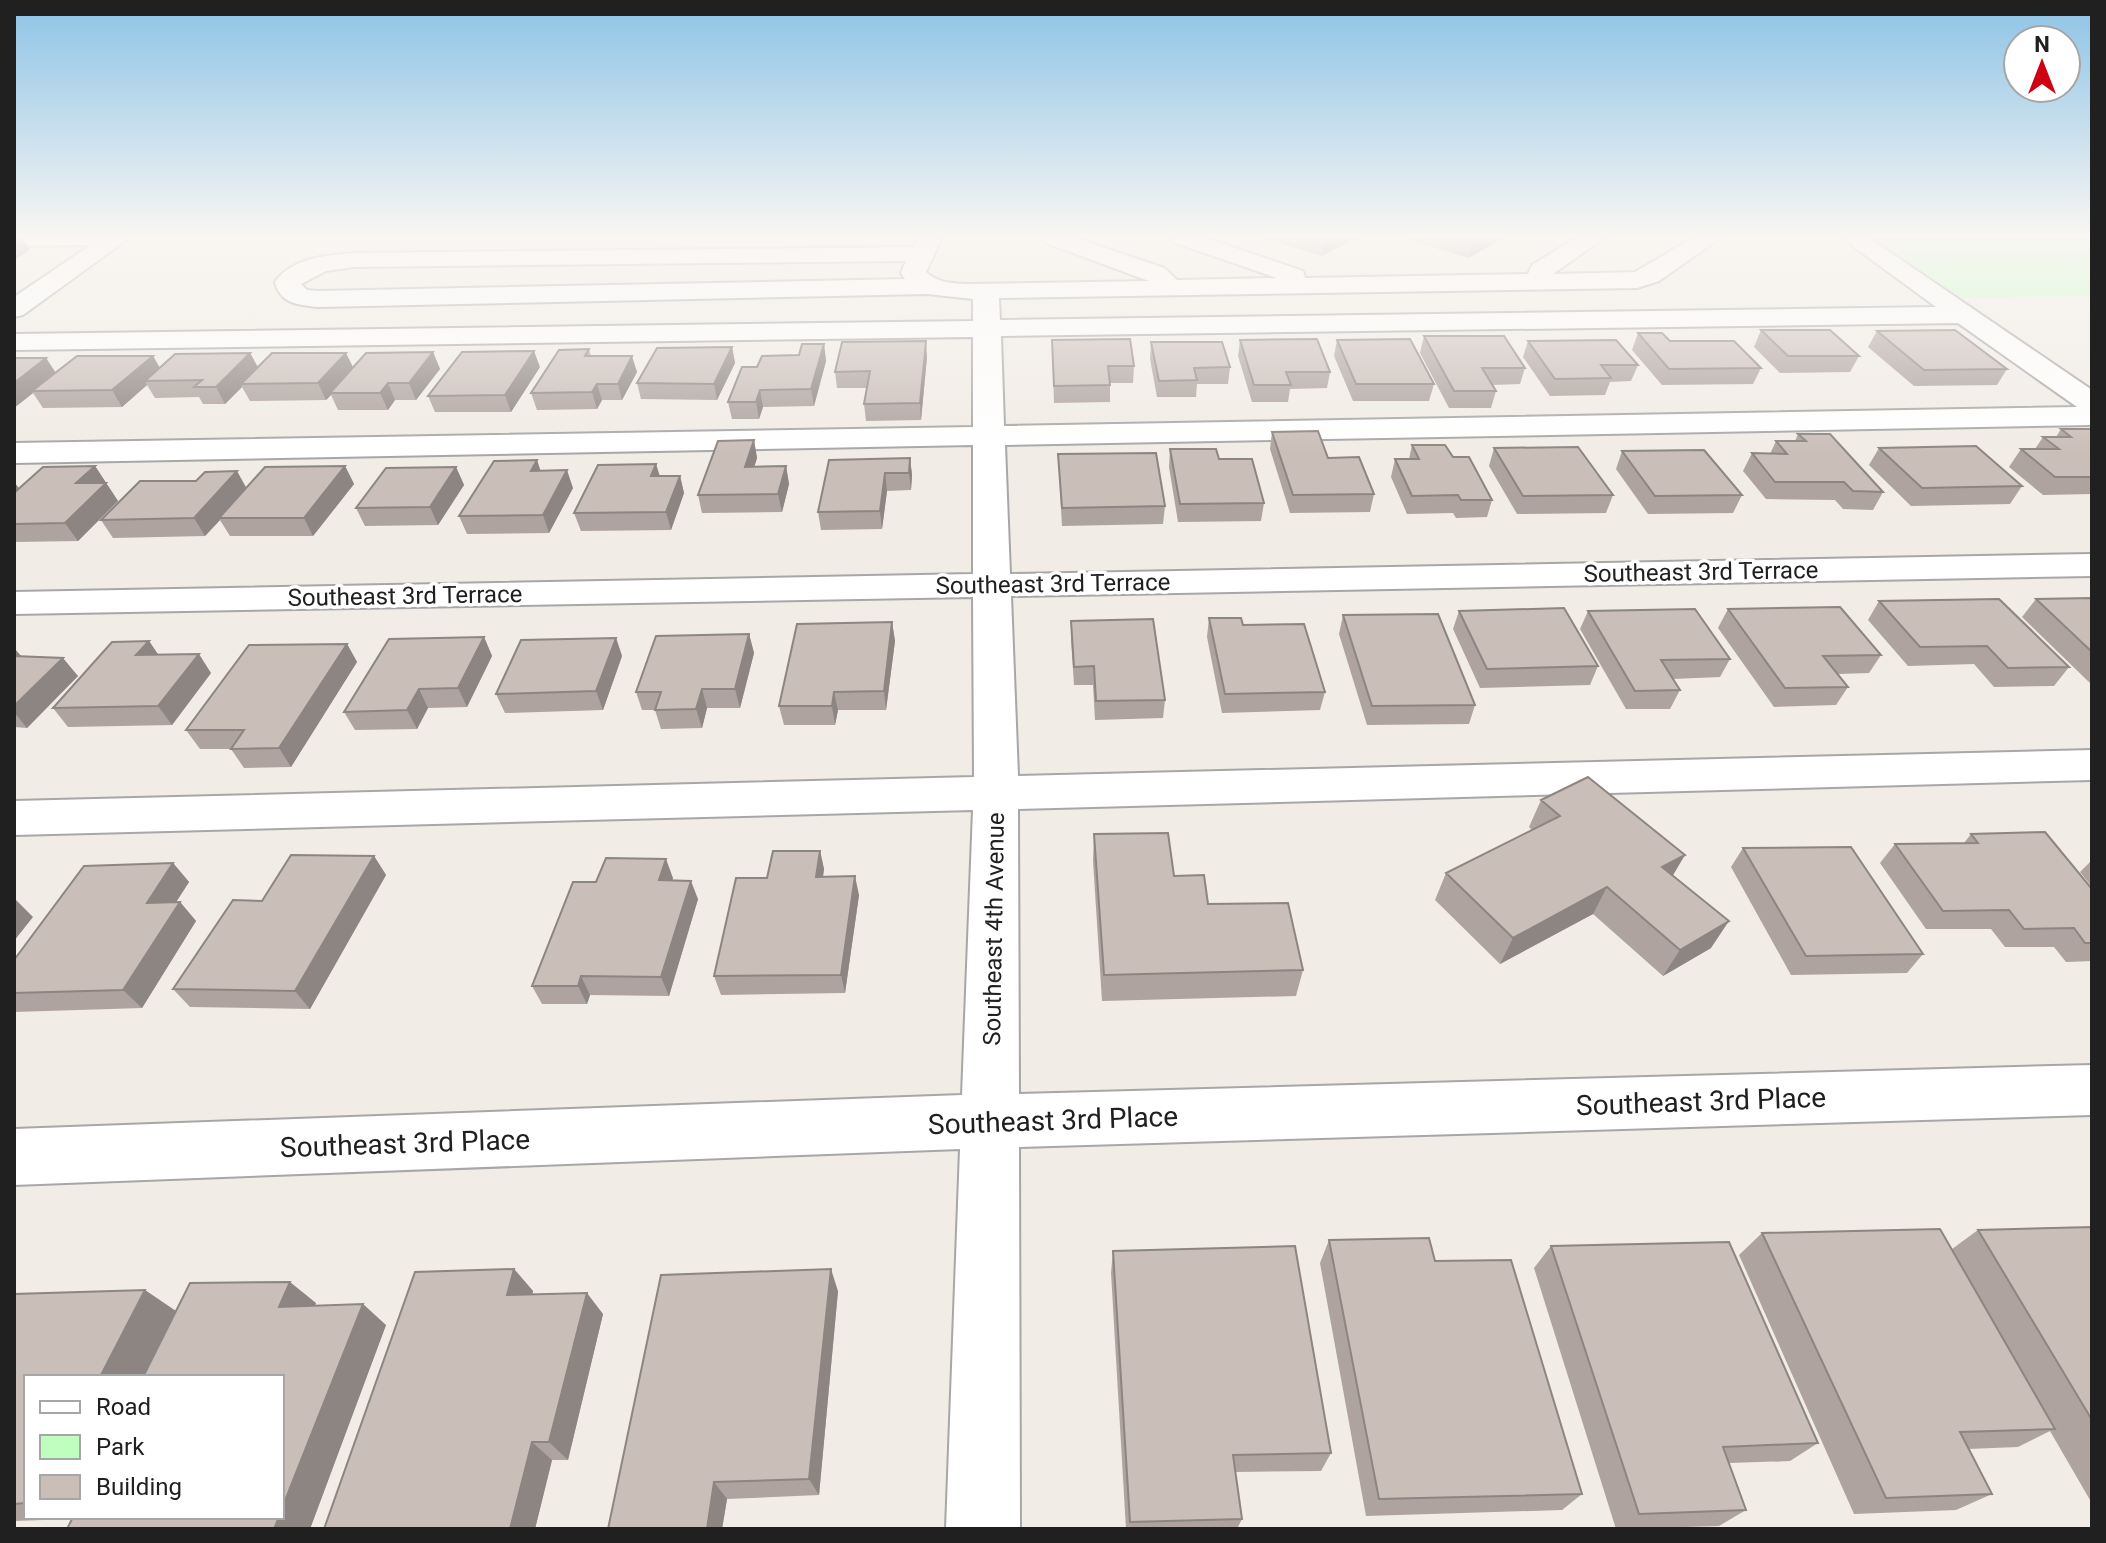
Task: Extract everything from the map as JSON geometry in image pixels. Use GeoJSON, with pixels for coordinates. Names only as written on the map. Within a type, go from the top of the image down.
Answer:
{"type":"FeatureCollection","features":[{"type":"Feature","properties":{"kind":"street"},"geometry":{"type":"LineString","coordinates":[[14,342],[986,310]]}},
{"type":"Feature","properties":{"kind":"street","name":"Southeast 4th Avenue"},"geometry":{"type":"LineString","coordinates":[[983,1529],[996,793],[986,310]]}},
{"type":"Feature","properties":{"kind":"street"},"geometry":{"type":"LineString","coordinates":[[987,310],[1962,315]]}},
{"type":"Feature","properties":{"kind":"street"},"geometry":{"type":"LineString","coordinates":[[1955,310],[2092,404]]}},
{"type":"Feature","properties":{"kind":"street"},"geometry":{"type":"LineString","coordinates":[[14,453],[2092,416]]}},
{"type":"Feature","properties":{"kind":"street","name":"Southeast 3rd Terrace"},"geometry":{"type":"LineString","coordinates":[[14,603],[2092,565]]}},
{"type":"Feature","properties":{"kind":"street"},"geometry":{"type":"LineString","coordinates":[[14,818],[2092,765]]}},
{"type":"Feature","properties":{"kind":"street","name":"Southeast 3rd Place"},"geometry":{"type":"LineString","coordinates":[[14,1157],[990,1121],[2092,1090]]}},
{"type":"Feature","properties":{"kind":"building"},"geometry":{"type":"Polygon","coordinates":[[[1761,330],[1830,330],[1859,356],[1788,356],[1761,330]]]}},
{"type":"Feature","properties":{"kind":"building"},"geometry":{"type":"Polygon","coordinates":[[[1955,330],[2007,369],[1924,370],[1877,331],[1955,330]]]}},
{"type":"Feature","properties":{"kind":"building"},"geometry":{"type":"Polygon","coordinates":[[[1638,333],[1662,333],[1670,341],[1734,341],[1761,368],[1669,369],[1638,333]]]}},
{"type":"Feature","properties":{"kind":"building"},"geometry":{"type":"Polygon","coordinates":[[[1424,336],[1504,336],[1525,368],[1482,368],[1496,391],[1454,391],[1424,336]]]}},
{"type":"Feature","properties":{"kind":"building"},"geometry":{"type":"Polygon","coordinates":[[[1130,339],[1134,366],[1108,366],[1110,385],[1054,386],[1052,340],[1130,339]]]}},
{"type":"Feature","properties":{"kind":"building"},"geometry":{"type":"Polygon","coordinates":[[[1317,339],[1330,372],[1286,372],[1291,385],[1254,385],[1240,340],[1317,339]]]}},
{"type":"Feature","properties":{"kind":"building"},"geometry":{"type":"Polygon","coordinates":[[[1410,339],[1434,384],[1356,384],[1337,340],[1410,339]]]}},
{"type":"Feature","properties":{"kind":"building"},"geometry":{"type":"Polygon","coordinates":[[[1616,340],[1638,365],[1601,365],[1611,378],[1555,379],[1528,341],[1616,340]]]}},
{"type":"Feature","properties":{"kind":"building"},"geometry":{"type":"Polygon","coordinates":[[[926,341],[920,403],[864,404],[870,371],[835,372],[842,342],[926,341]]]}},
{"type":"Feature","properties":{"kind":"building"},"geometry":{"type":"Polygon","coordinates":[[[1151,342],[1222,342],[1230,367],[1194,368],[1197,380],[1159,381],[1151,342]]]}},
{"type":"Feature","properties":{"kind":"building"},"geometry":{"type":"Polygon","coordinates":[[[802,344],[824,344],[811,389],[760,390],[756,402],[728,402],[742,367],[757,367],[762,356],[799,355],[802,344]]]}},
{"type":"Feature","properties":{"kind":"building"},"geometry":{"type":"Polygon","coordinates":[[[732,347],[714,384],[637,383],[657,348],[732,347]]]}},
{"type":"Feature","properties":{"kind":"building"},"geometry":{"type":"Polygon","coordinates":[[[589,349],[585,356],[632,356],[618,384],[597,384],[592,392],[531,393],[559,350],[589,349]]]}},
{"type":"Feature","properties":{"kind":"building"},"geometry":{"type":"Polygon","coordinates":[[[534,351],[505,395],[428,396],[462,352],[534,351]]]}},
{"type":"Feature","properties":{"kind":"building"},"geometry":{"type":"Polygon","coordinates":[[[433,352],[409,383],[388,383],[380,393],[330,393],[366,353],[433,352]]]}},
{"type":"Feature","properties":{"kind":"building"},"geometry":{"type":"Polygon","coordinates":[[[250,353],[216,387],[194,387],[202,380],[145,381],[175,354],[250,353]]]}},
{"type":"Feature","properties":{"kind":"building"},"geometry":{"type":"Polygon","coordinates":[[[272,353],[346,353],[318,383],[241,384],[272,353]]]}},
{"type":"Feature","properties":{"kind":"building"},"geometry":{"type":"Polygon","coordinates":[[[77,356],[153,356],[112,390],[32,391],[77,356]]]}},
{"type":"Feature","properties":{"kind":"building"},"geometry":{"type":"Polygon","coordinates":[[[14,358],[46,358],[14,383],[14,358]]]}},
{"type":"Feature","properties":{"kind":"building"},"geometry":{"type":"Polygon","coordinates":[[[2061,429],[2092,430],[2092,477],[2055,477],[2021,449],[2059,449],[2043,437],[2071,437],[2061,429]]]}},
{"type":"Feature","properties":{"kind":"building"},"geometry":{"type":"Polygon","coordinates":[[[1318,431],[1328,458],[1359,457],[1374,494],[1293,495],[1272,432],[1318,431]]]}},
{"type":"Feature","properties":{"kind":"building"},"geometry":{"type":"Polygon","coordinates":[[[1798,434],[1830,434],[1883,492],[1853,491],[1844,482],[1775,482],[1752,453],[1787,454],[1776,441],[1806,441],[1798,434]]]}},
{"type":"Feature","properties":{"kind":"building"},"geometry":{"type":"Polygon","coordinates":[[[754,440],[745,467],[786,466],[778,494],[698,495],[718,441],[754,440]]]}},
{"type":"Feature","properties":{"kind":"building"},"geometry":{"type":"Polygon","coordinates":[[[1412,445],[1445,445],[1453,457],[1469,457],[1492,500],[1461,500],[1458,495],[1412,496],[1395,459],[1419,459],[1412,445]]]}},
{"type":"Feature","properties":{"kind":"building"},"geometry":{"type":"Polygon","coordinates":[[[1976,446],[2022,486],[1922,488],[1879,448],[1976,446]]]}},
{"type":"Feature","properties":{"kind":"building"},"geometry":{"type":"Polygon","coordinates":[[[1578,447],[1613,495],[1523,496],[1494,448],[1578,447]]]}},
{"type":"Feature","properties":{"kind":"building"},"geometry":{"type":"Polygon","coordinates":[[[1170,449],[1216,449],[1219,459],[1252,459],[1264,503],[1180,504],[1170,449]]]}},
{"type":"Feature","properties":{"kind":"building"},"geometry":{"type":"Polygon","coordinates":[[[1704,450],[1742,495],[1655,496],[1622,451],[1704,450]]]}},
{"type":"Feature","properties":{"kind":"building"},"geometry":{"type":"Polygon","coordinates":[[[1156,453],[1165,506],[1062,508],[1058,454],[1156,453]]]}},
{"type":"Feature","properties":{"kind":"building"},"geometry":{"type":"Polygon","coordinates":[[[910,458],[909,473],[885,473],[880,511],[818,512],[829,460],[910,458]]]}},
{"type":"Feature","properties":{"kind":"building"},"geometry":{"type":"Polygon","coordinates":[[[537,460],[531,471],[567,470],[543,515],[459,516],[494,461],[537,460]]]}},
{"type":"Feature","properties":{"kind":"building"},"geometry":{"type":"Polygon","coordinates":[[[656,464],[651,476],[680,476],[666,512],[574,513],[598,465],[656,464]]]}},
{"type":"Feature","properties":{"kind":"building"},"geometry":{"type":"Polygon","coordinates":[[[95,466],[76,483],[106,483],[65,523],[14,524],[14,493],[43,467],[95,466]]]}},
{"type":"Feature","properties":{"kind":"building"},"geometry":{"type":"Polygon","coordinates":[[[345,466],[304,518],[219,518],[265,467],[345,466]]]}},
{"type":"Feature","properties":{"kind":"building"},"geometry":{"type":"Polygon","coordinates":[[[456,467],[430,507],[356,508],[386,468],[456,467]]]}},
{"type":"Feature","properties":{"kind":"building"},"geometry":{"type":"Polygon","coordinates":[[[237,471],[194,518],[101,520],[140,481],[196,481],[205,472],[237,471]]]}},
{"type":"Feature","properties":{"kind":"building"},"geometry":{"type":"Polygon","coordinates":[[[2092,598],[2092,652],[2036,599],[2092,598]]]}},
{"type":"Feature","properties":{"kind":"building"},"geometry":{"type":"Polygon","coordinates":[[[1999,599],[2069,667],[2008,668],[1987,646],[1920,647],[1879,601],[1999,599]]]}},
{"type":"Feature","properties":{"kind":"building"},"geometry":{"type":"Polygon","coordinates":[[[1840,607],[1881,655],[1823,656],[1848,687],[1785,688],[1728,609],[1840,607]]]}},
{"type":"Feature","properties":{"kind":"building"},"geometry":{"type":"Polygon","coordinates":[[[1564,608],[1598,666],[1487,669],[1459,611],[1564,608]]]}},
{"type":"Feature","properties":{"kind":"building"},"geometry":{"type":"Polygon","coordinates":[[[1695,609],[1730,659],[1661,660],[1680,690],[1635,691],[1588,611],[1695,609]]]}},
{"type":"Feature","properties":{"kind":"building"},"geometry":{"type":"Polygon","coordinates":[[[1438,614],[1475,705],[1372,706],[1343,615],[1438,614]]]}},
{"type":"Feature","properties":{"kind":"building"},"geometry":{"type":"Polygon","coordinates":[[[1209,618],[1241,618],[1243,625],[1304,624],[1325,692],[1225,694],[1209,618]]]}},
{"type":"Feature","properties":{"kind":"building"},"geometry":{"type":"Polygon","coordinates":[[[1153,619],[1165,700],[1096,701],[1094,666],[1074,667],[1071,621],[1153,619]]]}},
{"type":"Feature","properties":{"kind":"building"},"geometry":{"type":"Polygon","coordinates":[[[892,622],[884,691],[834,692],[832,706],[779,706],[797,624],[892,622]]]}},
{"type":"Feature","properties":{"kind":"building"},"geometry":{"type":"Polygon","coordinates":[[[749,634],[735,689],[702,689],[696,709],[655,710],[661,692],[636,692],[656,636],[749,634]]]}},
{"type":"Feature","properties":{"kind":"building"},"geometry":{"type":"Polygon","coordinates":[[[484,637],[458,688],[419,689],[407,710],[344,712],[389,639],[484,637]]]}},
{"type":"Feature","properties":{"kind":"building"},"geometry":{"type":"Polygon","coordinates":[[[616,638],[596,691],[496,694],[521,640],[616,638]]]}},
{"type":"Feature","properties":{"kind":"building"},"geometry":{"type":"Polygon","coordinates":[[[149,641],[136,655],[199,654],[158,706],[53,708],[112,642],[149,641]]]}},
{"type":"Feature","properties":{"kind":"building"},"geometry":{"type":"Polygon","coordinates":[[[347,644],[279,748],[231,749],[244,730],[186,730],[249,645],[347,644]]]}},
{"type":"Feature","properties":{"kind":"building"},"geometry":{"type":"Polygon","coordinates":[[[14,656],[63,658],[14,706],[14,656]]]}},
{"type":"Feature","properties":{"kind":"building"},"geometry":{"type":"Polygon","coordinates":[[[1588,777],[1685,855],[1662,867],[1729,921],[1680,950],[1607,887],[1513,938],[1446,873],[1560,816],[1541,800],[1588,777]]]}},
{"type":"Feature","properties":{"kind":"building"},"geometry":{"type":"Polygon","coordinates":[[[2045,832],[2092,889],[2092,943],[2085,943],[2074,928],[2024,929],[2009,910],[1943,911],[1895,844],[1978,843],[1971,834],[2045,832]]]}},
{"type":"Feature","properties":{"kind":"building"},"geometry":{"type":"Polygon","coordinates":[[[1168,833],[1174,876],[1204,875],[1208,904],[1288,903],[1303,970],[1104,975],[1094,834],[1168,833]]]}},
{"type":"Feature","properties":{"kind":"building"},"geometry":{"type":"Polygon","coordinates":[[[1851,847],[1923,954],[1806,956],[1743,848],[1851,847]]]}},
{"type":"Feature","properties":{"kind":"building"},"geometry":{"type":"Polygon","coordinates":[[[773,851],[820,851],[816,877],[855,876],[841,975],[714,976],[736,878],[767,878],[773,851]]]}},
{"type":"Feature","properties":{"kind":"building"},"geometry":{"type":"Polygon","coordinates":[[[291,855],[374,856],[295,991],[173,989],[233,900],[262,901],[291,855]]]}},
{"type":"Feature","properties":{"kind":"building"},"geometry":{"type":"Polygon","coordinates":[[[606,858],[666,859],[659,880],[691,881],[661,977],[581,976],[578,986],[532,986],[573,882],[596,882],[606,858]]]}},
{"type":"Feature","properties":{"kind":"building"},"geometry":{"type":"Polygon","coordinates":[[[173,863],[147,903],[180,902],[123,990],[14,993],[14,960],[84,866],[173,863]]]}},
{"type":"Feature","properties":{"kind":"building"},"geometry":{"type":"Polygon","coordinates":[[[2092,1227],[2092,1420],[1978,1230],[2092,1227]]]}},
{"type":"Feature","properties":{"kind":"building"},"geometry":{"type":"Polygon","coordinates":[[[1940,1229],[2055,1429],[1960,1432],[1992,1494],[1886,1498],[1762,1233],[1940,1229]]]}},
{"type":"Feature","properties":{"kind":"building"},"geometry":{"type":"Polygon","coordinates":[[[1429,1238],[1435,1261],[1511,1260],[1582,1494],[1379,1499],[1329,1240],[1429,1238]]]}},
{"type":"Feature","properties":{"kind":"building"},"geometry":{"type":"Polygon","coordinates":[[[1729,1242],[1818,1443],[1723,1447],[1746,1510],[1639,1514],[1551,1246],[1729,1242]]]}},
{"type":"Feature","properties":{"kind":"building"},"geometry":{"type":"Polygon","coordinates":[[[1295,1246],[1331,1453],[1233,1455],[1242,1519],[1130,1522],[1113,1251],[1295,1246]]]}},
{"type":"Feature","properties":{"kind":"building"},"geometry":{"type":"Polygon","coordinates":[[[514,1269],[507,1295],[587,1293],[549,1442],[532,1442],[510,1529],[324,1529],[415,1272],[514,1269]]]}},
{"type":"Feature","properties":{"kind":"building"},"geometry":{"type":"Polygon","coordinates":[[[831,1269],[809,1479],[714,1482],[707,1529],[608,1529],[661,1275],[831,1269]]]}},
{"type":"Feature","properties":{"kind":"building"},"geometry":{"type":"Polygon","coordinates":[[[290,1282],[279,1307],[363,1304],[284,1503],[284,1375],[144,1375],[190,1283],[290,1282]]]}},
{"type":"Feature","properties":{"kind":"building"},"geometry":{"type":"Polygon","coordinates":[[[145,1290],[101,1375],[24,1375],[24,1503],[14,1504],[14,1294],[145,1290]]]}},
{"type":"Feature","properties":{"kind":"building"},"geometry":{"type":"Polygon","coordinates":[[[72,1519],[278,1519],[274,1529],[67,1529],[72,1519]]]}}]}
